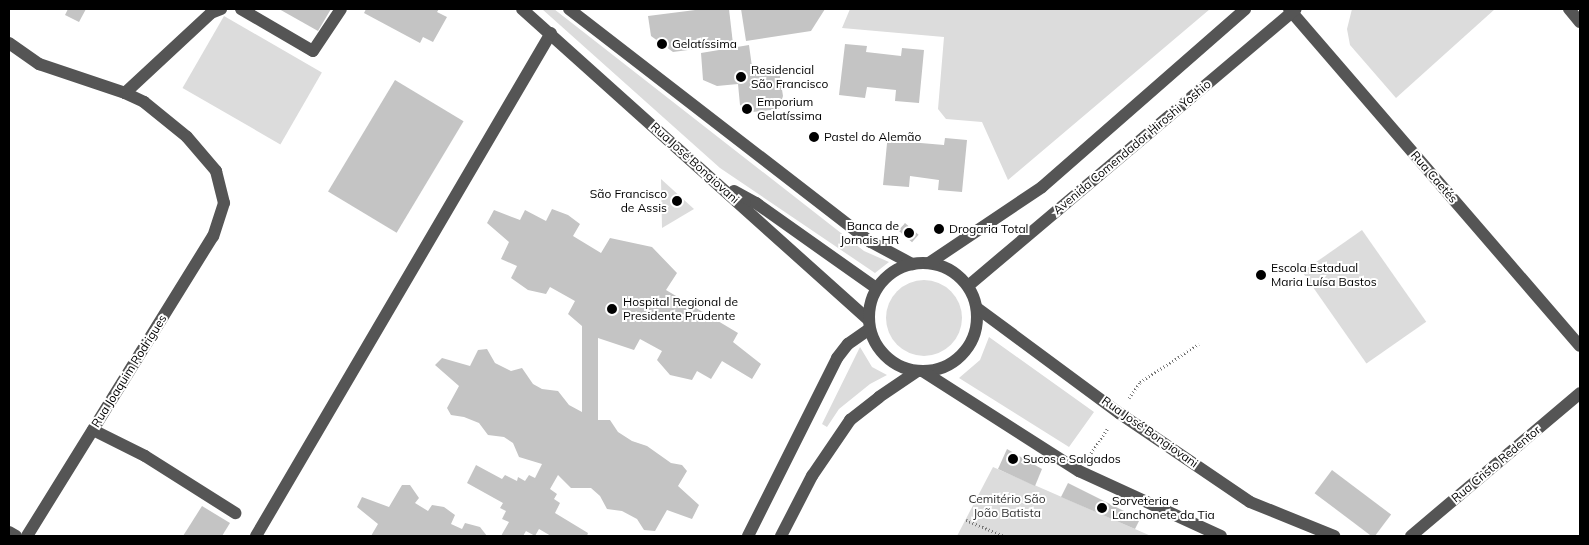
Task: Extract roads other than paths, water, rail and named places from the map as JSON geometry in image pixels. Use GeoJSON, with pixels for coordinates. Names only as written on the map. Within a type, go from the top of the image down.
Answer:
{"type":"FeatureCollection","features":[{"type":"Feature","properties":{"kind":"street"},"geometry":{"type":"LineString","coordinates":[[9,43],[39,64],[125,93],[212,13],[221,9]]}},
{"type":"Feature","properties":{"kind":"street"},"geometry":{"type":"LineString","coordinates":[[241,9],[313,51],[341,9]]}},
{"type":"Feature","properties":{"kind":"street","name":"Rua José Bongiovani"},"geometry":{"type":"LineString","coordinates":[[522,9],[713,178],[868,324]]}},
{"type":"Feature","properties":{"kind":"street"},"geometry":{"type":"LineString","coordinates":[[569,9],[871,242],[912,264]]}},
{"type":"Feature","properties":{"kind":"street"},"geometry":{"type":"LineString","coordinates":[[928,263],[1042,187],[1245,9]]}},
{"type":"Feature","properties":{"kind":"street"},"geometry":{"type":"LineString","coordinates":[[1569,9],[1580,22]]}},
{"type":"Feature","properties":{"kind":"street","name":"Avenida Comendador Hiroshi Yoshio"},"geometry":{"type":"LineString","coordinates":[[968,286],[1292,10]]}},
{"type":"Feature","properties":{"kind":"street","name":"Rua Caetés"},"geometry":{"type":"LineString","coordinates":[[1292,10],[1580,346]]}},
{"type":"Feature","properties":{"kind":"street"},"geometry":{"type":"LineString","coordinates":[[256,536],[551,34]]}},
{"type":"Feature","properties":{"kind":"street","name":"Rua Joaquim Rodrigues"},"geometry":{"type":"LineString","coordinates":[[27,536],[213,236],[224,203],[216,171],[187,137],[144,102],[125,93]]}},
{"type":"Feature","properties":{"kind":"street"},"geometry":{"type":"LineString","coordinates":[[713,178],[756,203],[876,288]]}},
{"type":"Feature","properties":{"kind":"street"},"geometry":{"type":"LineString","coordinates":[[782,536],[812,476],[850,420],[878,397],[920,372],[939,370],[954,362],[965,352],[973,339],[977,324],[977,308],[968,286],[957,275],[944,267],[928,263],[912,264],[898,268],[885,277],[876,288],[870,301],[868,324],[875,344],[885,357],[899,367],[920,372],[1078,471],[1221,536]]}},
{"type":"Feature","properties":{"kind":"street","name":"Rua José Bongiovani"},"geometry":{"type":"LineString","coordinates":[[977,308],[1119,412],[1250,502],[1334,536]]}},
{"type":"Feature","properties":{"kind":"street"},"geometry":{"type":"LineString","coordinates":[[748,536],[837,358],[868,324]]}},
{"type":"Feature","properties":{"kind":"street","name":"Rua Cristo Redentor"},"geometry":{"type":"LineString","coordinates":[[1411,536],[1580,393]]}},
{"type":"Feature","properties":{"kind":"street"},"geometry":{"type":"LineString","coordinates":[[93,430],[145,456],[235,513]]}},
{"type":"Feature","properties":{"kind":"street"},"geometry":{"type":"LineString","coordinates":[[9,532],[16,536]]}},
{"type":"Feature","properties":{"kind":"place","name":"Gelatíssima"},"geometry":{"type":"Point","coordinates":[662,44]}},
{"type":"Feature","properties":{"kind":"place","name":"Residencial São Francisco"},"geometry":{"type":"Point","coordinates":[741,77]}},
{"type":"Feature","properties":{"kind":"place","name":"Emporium Gelatíssima"},"geometry":{"type":"Point","coordinates":[747,109]}},
{"type":"Feature","properties":{"kind":"place","name":"Pastel do Alemão"},"geometry":{"type":"Point","coordinates":[814,137]}},
{"type":"Feature","properties":{"kind":"place","name":"São Francisco de Assis"},"geometry":{"type":"Point","coordinates":[677,201]}},
{"type":"Feature","properties":{"kind":"place","name":"Drogaria Total"},"geometry":{"type":"Point","coordinates":[939,229]}},
{"type":"Feature","properties":{"kind":"place","name":"Banca de Jornais HR"},"geometry":{"type":"Point","coordinates":[909,233]}},
{"type":"Feature","properties":{"kind":"place","name":"Escola Estadual Maria Luísa Bastos"},"geometry":{"type":"Point","coordinates":[1261,275]}},
{"type":"Feature","properties":{"kind":"place","name":"Hospital Regional de Presidente Prudente"},"geometry":{"type":"Point","coordinates":[612,309]}},
{"type":"Feature","properties":{"kind":"place","name":"Sucos e Salgados"},"geometry":{"type":"Point","coordinates":[1013,459]}},
{"type":"Feature","properties":{"kind":"place","name":"Sorveteria e Lanchonete da Tia"},"geometry":{"type":"Point","coordinates":[1102,508]}},
{"type":"Feature","properties":{"kind":"park label","name":"Cemitério São João Batista"},"geometry":{"type":"Point","coordinates":[1007,506]}}]}
